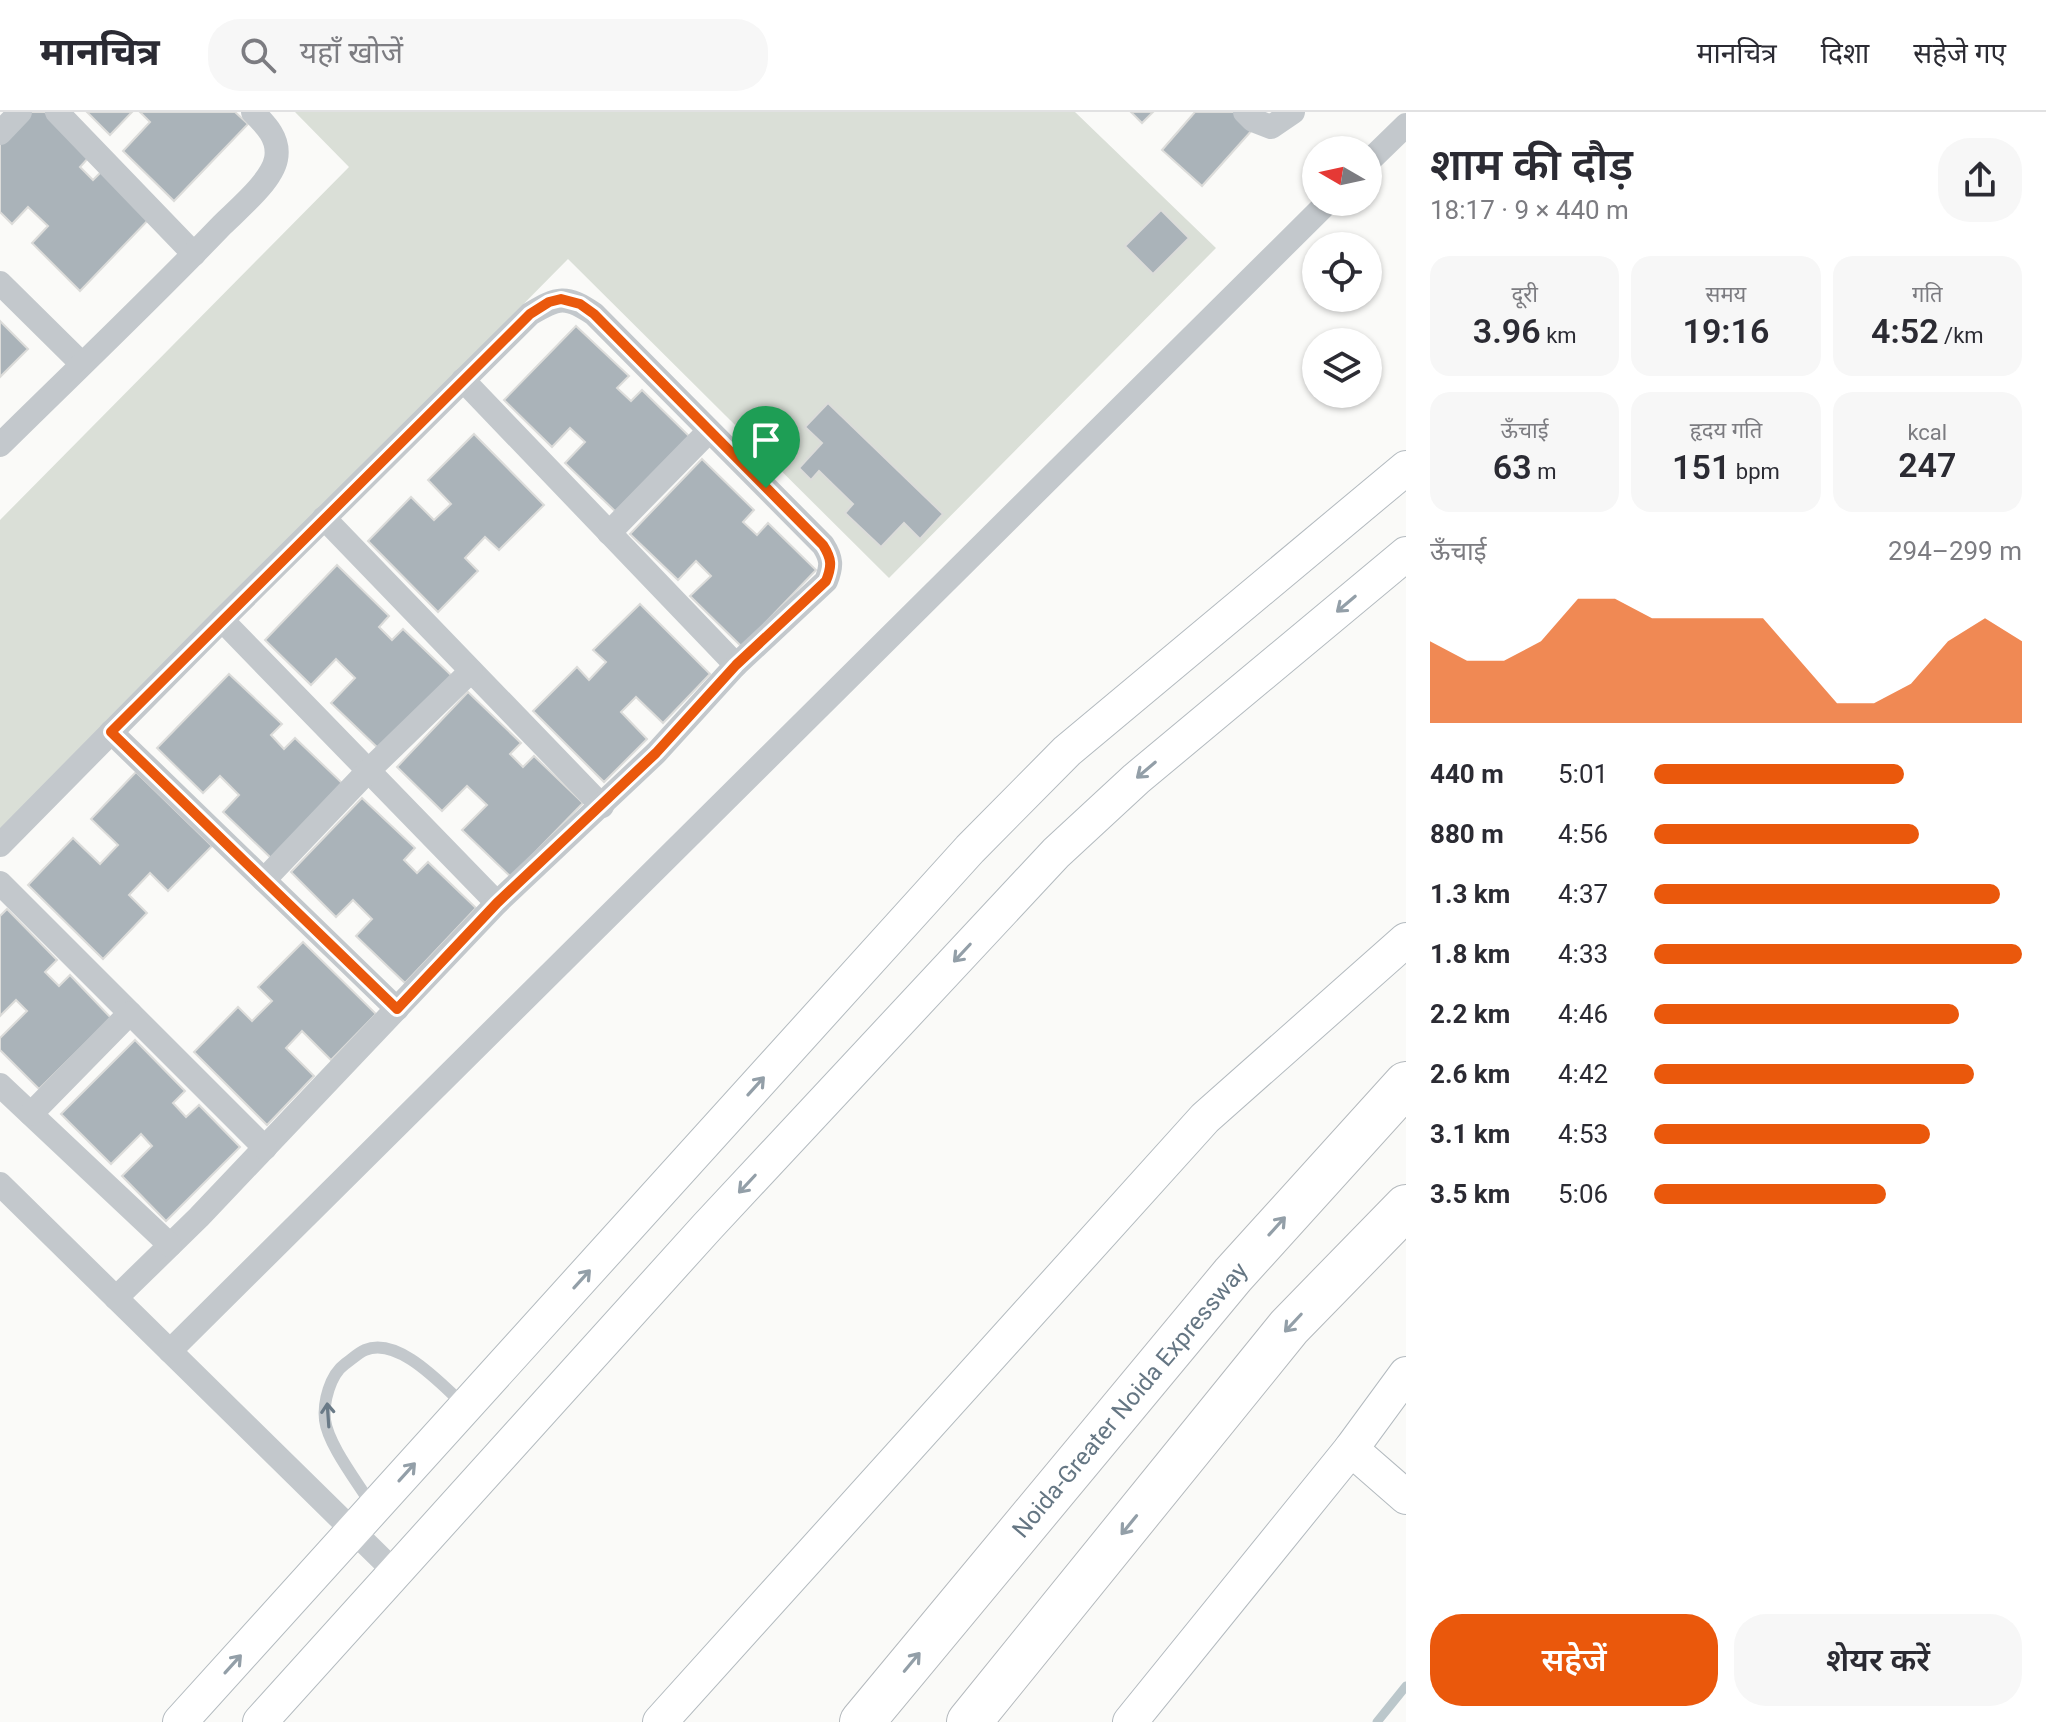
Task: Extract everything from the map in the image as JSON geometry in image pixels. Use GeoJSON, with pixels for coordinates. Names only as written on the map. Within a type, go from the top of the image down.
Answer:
{"type":"FeatureCollection","features":[{"type":"Feature","properties":{"kind":"highway","name":"Noida-Greater Noida Expressway"},"geometry":{"type":"LineString","coordinates":[[862,1722],[1233,1275],[1406,1084]]}},
{"type":"Feature","properties":{"kind":"highway"},"geometry":{"type":"LineString","coordinates":[[969,1722],[1289,1327],[1406,1207]]}},
{"type":"Feature","properties":{"kind":"street"},"geometry":{"type":"LineString","coordinates":[[0,133],[20,112]]}},
{"type":"Feature","properties":{"kind":"street"},"geometry":{"type":"LineString","coordinates":[[57,112],[194,254]]}},
{"type":"Feature","properties":{"kind":"street"},"geometry":{"type":"LineString","coordinates":[[0,445],[266,180],[276,160],[275,141],[253,112]]}},
{"type":"Feature","properties":{"kind":"street"},"geometry":{"type":"LineString","coordinates":[[1245,112],[1253,120],[1271,127],[1293,112]]}},
{"type":"Feature","properties":{"kind":"street"},"geometry":{"type":"LineString","coordinates":[[1382,148],[1406,125]]}},
{"type":"Feature","properties":{"kind":"street"},"geometry":{"type":"LineString","coordinates":[[170,1351],[1314,216]]}},
{"type":"Feature","properties":{"kind":"street"},"geometry":{"type":"LineString","coordinates":[[0,283],[82,364]]}},
{"type":"Feature","properties":{"kind":"street"},"geometry":{"type":"LineString","coordinates":[[0,845],[463,380],[530,314],[549,302],[561,299],[580,304],[594,314],[823,545],[831,558],[826,581],[736,665],[656,753],[602,806],[497,903],[265,1148],[116,1298]]}},
{"type":"Feature","properties":{"kind":"street"},"geometry":{"type":"LineString","coordinates":[[463,380],[736,665]]}},
{"type":"Feature","properties":{"kind":"street"},"geometry":{"type":"LineString","coordinates":[[609,533],[709,431]]}},
{"type":"Feature","properties":{"kind":"street"},"geometry":{"type":"LineString","coordinates":[[180,1722],[970,849],[1067,751],[1406,468]]}},
{"type":"Feature","properties":{"kind":"street"},"geometry":{"type":"LineString","coordinates":[[324,518],[602,806]]}},
{"type":"Feature","properties":{"kind":"street"},"geometry":{"type":"LineString","coordinates":[[260,1722],[707,1227],[1056,853],[1136,779],[1406,554]]}},
{"type":"Feature","properties":{"kind":"street"},"geometry":{"type":"LineString","coordinates":[[222,620],[497,903]]}},
{"type":"Feature","properties":{"kind":"street"},"geometry":{"type":"LineString","coordinates":[[264,880],[368,771],[471,671]]}},
{"type":"Feature","properties":{"kind":"street"},"geometry":{"type":"LineString","coordinates":[[111,732],[397,1009]]}},
{"type":"Feature","properties":{"kind":"street"},"geometry":{"type":"LineString","coordinates":[[0,883],[265,1148]]}},
{"type":"Feature","properties":{"kind":"street"},"geometry":{"type":"LineString","coordinates":[[660,1722],[1205,1118],[1406,940]]}},
{"type":"Feature","properties":{"kind":"street"},"geometry":{"type":"LineString","coordinates":[[31,1114],[130,1013]]}},
{"type":"Feature","properties":{"kind":"street"},"geometry":{"type":"LineString","coordinates":[[0,1085],[170,1245]]}},
{"type":"Feature","properties":{"kind":"street"},"geometry":{"type":"LineString","coordinates":[[0,1184],[170,1351],[364,1520],[396,1573]]}},
{"type":"Feature","properties":{"kind":"street"},"geometry":{"type":"LineString","coordinates":[[1130,1722],[1351,1449],[1406,1374]]}},
{"type":"Feature","properties":{"kind":"street"},"geometry":{"type":"LineString","coordinates":[[1351,1449],[1406,1497]]}},
{"type":"Feature","properties":{"kind":"lane"},"geometry":{"type":"LineString","coordinates":[[364,1520],[325,1421],[328,1391],[341,1367],[366,1349],[384,1348],[421,1366],[466,1407]]}},
{"type":"Feature","properties":{"kind":"shaded area"},"geometry":{"type":"Polygon","coordinates":[[[295,112],[1075,112],[1216,248],[889,578],[568,259],[0,834],[0,520],[349,167],[295,112]]]}},
{"type":"Feature","properties":{"kind":"building"},"geometry":{"type":"Polygon","coordinates":[[[31,112],[45,112],[90,156],[80,167],[93,180],[104,169],[152,216],[80,291],[32,243],[48,226],[28,207],[12,224],[0,212],[0,144],[31,112]]]}},
{"type":"Feature","properties":{"kind":"building"},"geometry":{"type":"Polygon","coordinates":[[[87,112],[132,112],[110,135],[87,112]]]}},
{"type":"Feature","properties":{"kind":"building"},"geometry":{"type":"Polygon","coordinates":[[[140,112],[235,112],[248,124],[174,201],[123,151],[150,122],[140,112]]]}},
{"type":"Feature","properties":{"kind":"building"},"geometry":{"type":"Polygon","coordinates":[[[1131,112],[1153,112],[1142,123],[1131,112]]]}},
{"type":"Feature","properties":{"kind":"building"},"geometry":{"type":"Polygon","coordinates":[[[1195,112],[1234,112],[1253,129],[1202,186],[1162,150],[1195,112]]]}},
{"type":"Feature","properties":{"kind":"building"},"geometry":{"type":"Polygon","coordinates":[[[1161,210],[1189,238],[1153,274],[1125,246],[1161,210]]]}},
{"type":"Feature","properties":{"kind":"building"},"geometry":{"type":"Polygon","coordinates":[[[0,321],[28,349],[0,377],[0,321]]]}},
{"type":"Feature","properties":{"kind":"building"},"geometry":{"type":"Polygon","coordinates":[[[576,326],[629,376],[617,388],[631,401],[642,390],[690,437],[617,513],[565,463],[585,442],[570,428],[552,447],[504,400],[576,326]]]}},
{"type":"Feature","properties":{"kind":"building"},"geometry":{"type":"Polygon","coordinates":[[[828,403],[943,514],[920,539],[904,523],[881,547],[845,513],[853,504],[819,471],[811,480],[799,468],[822,443],[805,427],[828,403]]]}},
{"type":"Feature","properties":{"kind":"building"},"geometry":{"type":"Polygon","coordinates":[[[474,434],[544,505],[499,550],[485,537],[465,558],[478,571],[438,612],[368,541],[411,497],[434,520],[451,504],[428,480],[474,434]]]}},
{"type":"Feature","properties":{"kind":"building"},"geometry":{"type":"Polygon","coordinates":[[[702,459],[754,510],[743,522],[757,535],[768,523],[816,570],[742,647],[690,596],[711,576],[696,561],[678,580],[630,534],[702,459]]]}},
{"type":"Feature","properties":{"kind":"building"},"geometry":{"type":"Polygon","coordinates":[[[337,565],[389,616],[379,627],[392,640],[403,629],[452,676],[380,750],[331,703],[355,678],[336,659],[311,685],[265,640],[337,565]]]}},
{"type":"Feature","properties":{"kind":"building"},"geometry":{"type":"Polygon","coordinates":[[[640,604],[710,674],[663,723],[636,697],[621,712],[647,739],[604,782],[533,711],[577,667],[589,680],[606,662],[593,650],[640,604]]]}},
{"type":"Feature","properties":{"kind":"building"},"geometry":{"type":"Polygon","coordinates":[[[229,674],[282,724],[271,735],[284,749],[295,738],[343,784],[272,859],[223,812],[239,795],[220,776],[203,793],[157,748],[229,674]]]}},
{"type":"Feature","properties":{"kind":"building"},"geometry":{"type":"Polygon","coordinates":[[[468,692],[521,743],[510,754],[523,767],[534,756],[583,803],[511,877],[462,830],[487,805],[467,786],[442,811],[397,767],[468,692]]]}},
{"type":"Feature","properties":{"kind":"building"},"geometry":{"type":"Polygon","coordinates":[[[136,772],[212,846],[168,891],[150,873],[129,895],[147,913],[103,959],[28,885],[73,838],[100,864],[118,845],[91,819],[136,772]]]}},
{"type":"Feature","properties":{"kind":"building"},"geometry":{"type":"Polygon","coordinates":[[[362,798],[415,848],[404,860],[417,873],[428,862],[476,908],[405,983],[356,936],[372,919],[353,900],[336,917],[291,872],[362,798]]]}},
{"type":"Feature","properties":{"kind":"building"},"geometry":{"type":"Polygon","coordinates":[[[7,909],[57,960],[45,972],[59,986],[70,975],[111,1018],[39,1089],[0,1050],[0,1038],[27,1011],[16,1000],[0,1016],[0,916],[7,909]]]}},
{"type":"Feature","properties":{"kind":"building"},"geometry":{"type":"Polygon","coordinates":[[[303,942],[376,1014],[331,1060],[302,1031],[286,1048],[314,1076],[267,1125],[194,1052],[238,1007],[252,1021],[272,1001],[258,987],[303,942]]]}},
{"type":"Feature","properties":{"kind":"building"},"geometry":{"type":"Polygon","coordinates":[[[135,1040],[185,1091],[173,1103],[186,1117],[199,1105],[240,1147],[166,1221],[122,1176],[152,1146],[141,1134],[111,1164],[61,1114],[135,1040]]]}},
{"type":"Feature","properties":{"kind":"waterway"},"geometry":{"type":"LineString","coordinates":[[1377,1722],[1406,1686]]}},
{"type":"Feature","properties":{"kind":"route"},"geometry":{"type":"LineString","coordinates":[[561,299],[580,304],[594,314],[766,488],[823,545],[831,558],[826,581],[736,665],[656,753],[602,806],[497,903],[397,1009],[111,732],[530,314],[549,302],[561,299]]}}]}
